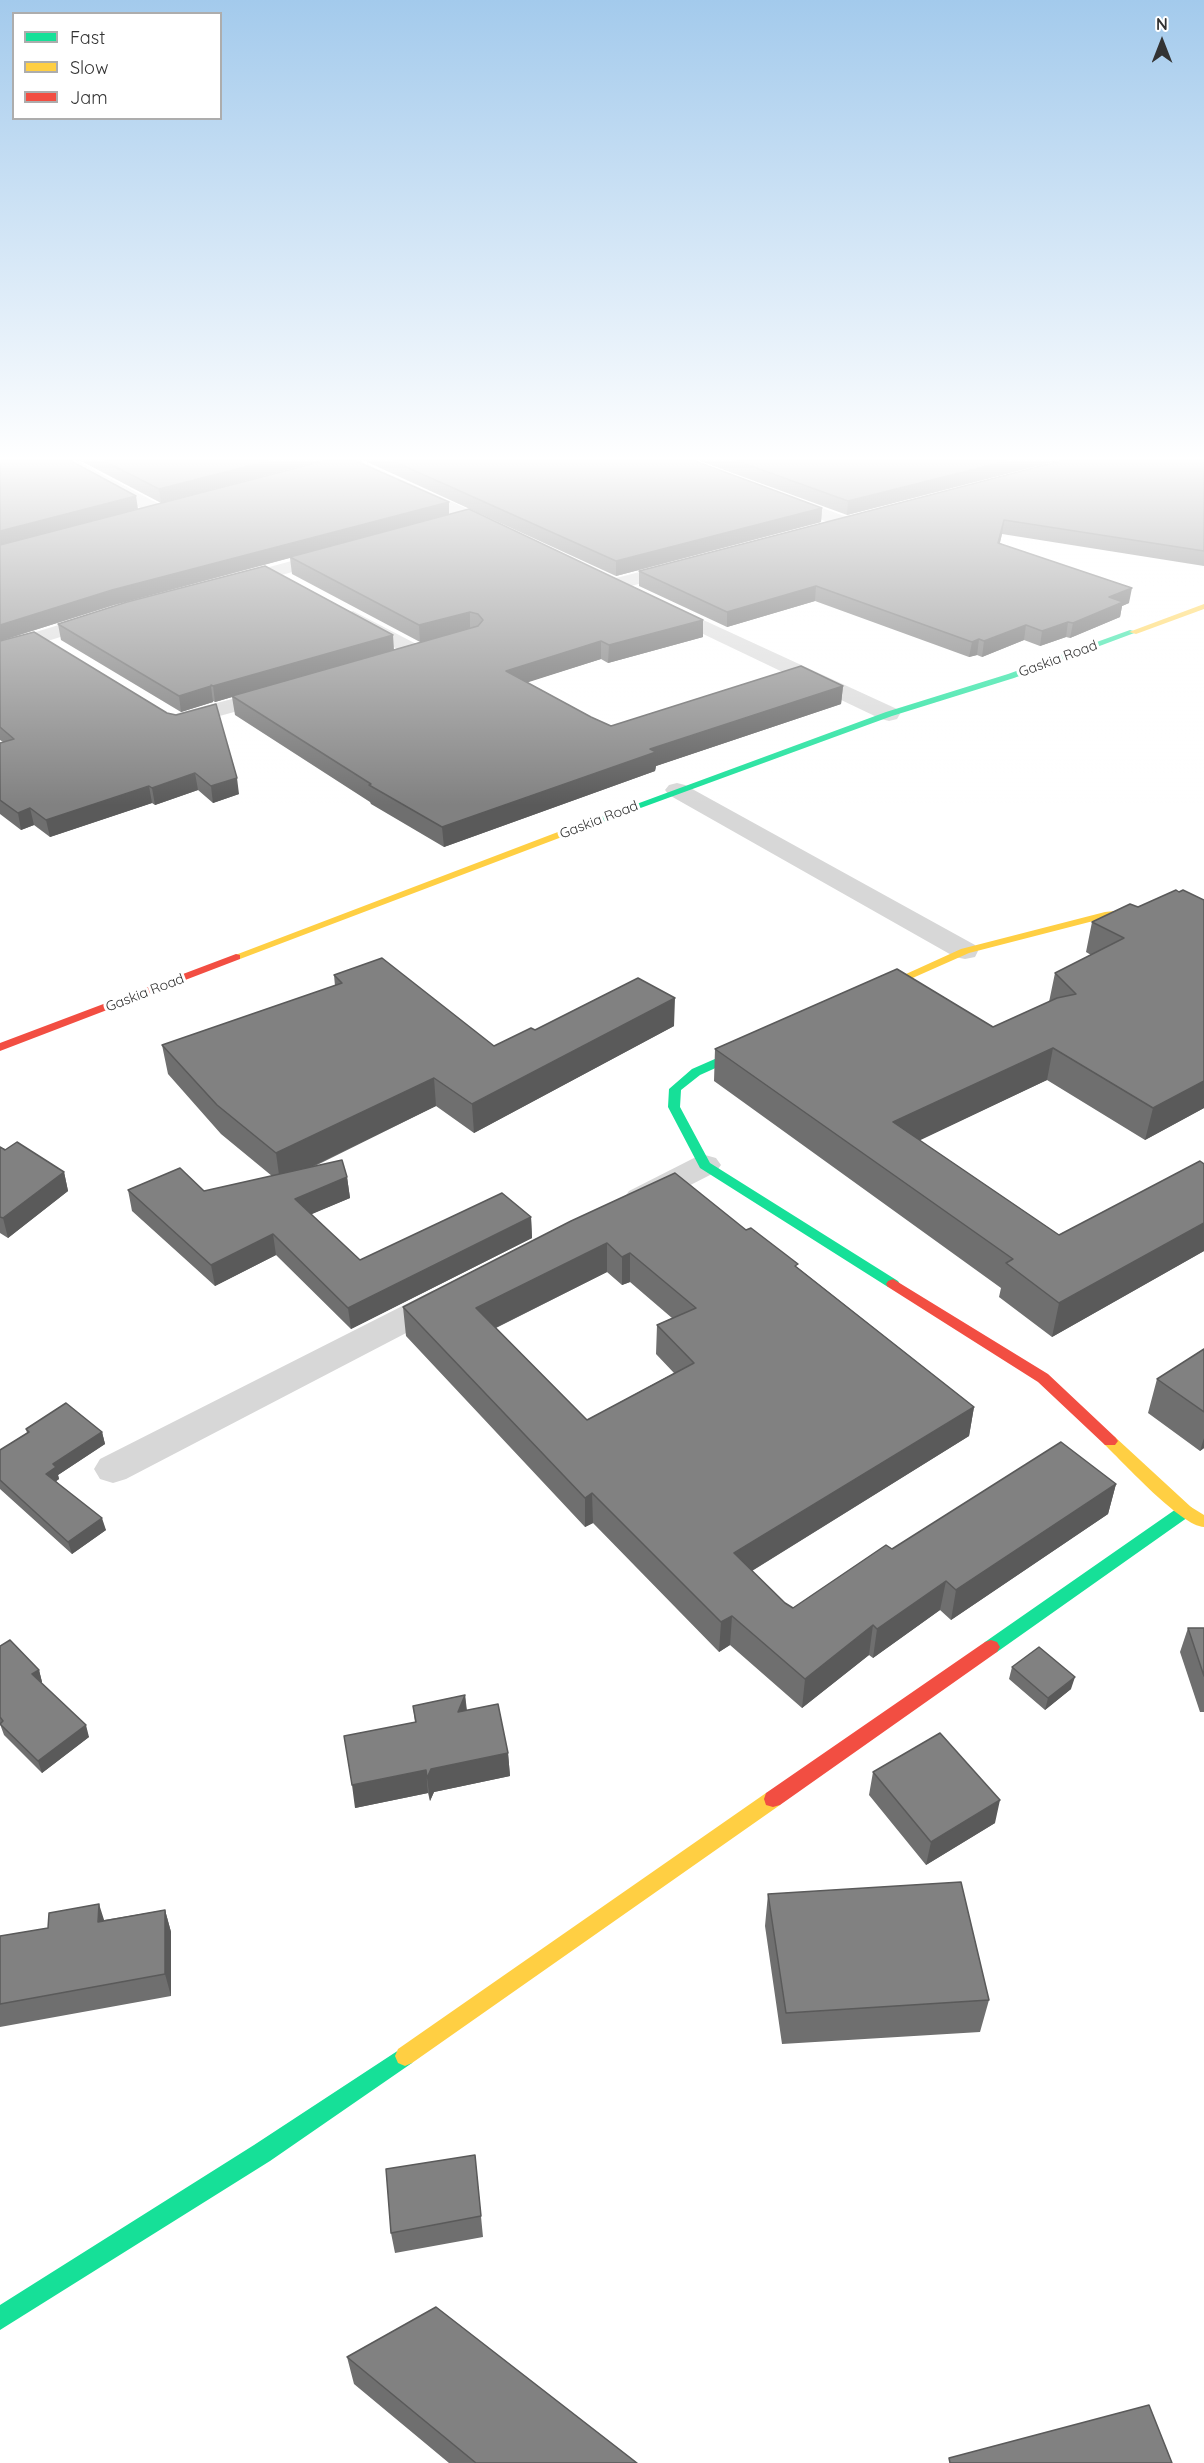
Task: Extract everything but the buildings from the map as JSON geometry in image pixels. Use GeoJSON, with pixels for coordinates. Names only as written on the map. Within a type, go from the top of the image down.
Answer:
{"type":"FeatureCollection","features":[{"type":"Feature","properties":{"kind":"street"},"geometry":{"type":"LineString","coordinates":[[214,587],[257,576]]}},
{"type":"Feature","properties":{"kind":"street"},"geometry":{"type":"LineString","coordinates":[[279,576],[292,584]]}},
{"type":"Feature","properties":{"kind":"street"},"geometry":{"type":"LineString","coordinates":[[598,576],[889,714]]}},
{"type":"Feature","properties":{"kind":"street"},"geometry":{"type":"LineString","coordinates":[[615,584],[647,576]]}},
{"type":"Feature","properties":{"kind":"street"},"geometry":{"type":"LineString","coordinates":[[334,606],[417,652]]}},
{"type":"Feature","properties":{"kind":"street","name":"Gaskia Road"},"geometry":{"type":"LineString","coordinates":[[0,1047],[677,790],[809,745],[889,714],[1011,676],[1204,606]]}},
{"type":"Feature","properties":{"kind":"street"},"geometry":{"type":"LineString","coordinates":[[0,650],[122,611]]}},
{"type":"Feature","properties":{"kind":"street"},"geometry":{"type":"LineString","coordinates":[[39,637],[59,649]]}},
{"type":"Feature","properties":{"kind":"street"},"geometry":{"type":"LineString","coordinates":[[395,658],[439,646]]}},
{"type":"Feature","properties":{"kind":"street"},"geometry":{"type":"LineString","coordinates":[[158,710],[178,722],[295,688]]}},
{"type":"Feature","properties":{"kind":"street"},"geometry":{"type":"LineString","coordinates":[[677,790],[965,951]]}},
{"type":"Feature","properties":{"kind":"street"},"geometry":{"type":"LineString","coordinates":[[857,999],[965,951],[1105,915],[1171,908],[1204,908]]}},
{"type":"Feature","properties":{"kind":"street"},"geometry":{"type":"LineString","coordinates":[[771,1038],[696,1072],[675,1089],[674,1107],[705,1165],[1043,1378],[1185,1511],[1204,1522]]}},
{"type":"Feature","properties":{"kind":"street"},"geometry":{"type":"LineString","coordinates":[[610,1214],[705,1165]]}},
{"type":"Feature","properties":{"kind":"street"},"geometry":{"type":"LineString","coordinates":[[112,1469],[472,1284]]}},
{"type":"Feature","properties":{"kind":"street"},"geometry":{"type":"LineString","coordinates":[[0,2318],[262,2153],[395,2063],[1185,1511]]}},
{"type":"Feature","properties":{"kind":"traffic: fast"},"geometry":{"type":"LineString","coordinates":[[571,830],[889,714],[1011,676],[1133,632]]}},
{"type":"Feature","properties":{"kind":"traffic: fast"},"geometry":{"type":"LineString","coordinates":[[756,1045],[696,1072],[675,1089],[674,1107],[705,1165],[893,1284]]}},
{"type":"Feature","properties":{"kind":"traffic: fast"},"geometry":{"type":"LineString","coordinates":[[991,1647],[1185,1511]]}},
{"type":"Feature","properties":{"kind":"traffic: fast"},"geometry":{"type":"LineString","coordinates":[[0,2318],[262,2153],[405,2056]]}},
{"type":"Feature","properties":{"kind":"traffic: slow"},"geometry":{"type":"LineString","coordinates":[[1133,632],[1204,606]]}},
{"type":"Feature","properties":{"kind":"traffic: slow"},"geometry":{"type":"LineString","coordinates":[[236,957],[571,830]]}},
{"type":"Feature","properties":{"kind":"traffic: slow"},"geometry":{"type":"LineString","coordinates":[[868,994],[965,951],[1105,915],[1171,908],[1204,908]]}},
{"type":"Feature","properties":{"kind":"traffic: slow"},"geometry":{"type":"LineString","coordinates":[[1110,1441],[1185,1511],[1202,1521]]}},
{"type":"Feature","properties":{"kind":"traffic: slow"},"geometry":{"type":"LineString","coordinates":[[405,2056],[773,1799]]}},
{"type":"Feature","properties":{"kind":"traffic: jam"},"geometry":{"type":"LineString","coordinates":[[0,1047],[236,957]]}},
{"type":"Feature","properties":{"kind":"traffic: jam"},"geometry":{"type":"LineString","coordinates":[[893,1284],[1043,1378],[1110,1441]]}},
{"type":"Feature","properties":{"kind":"traffic: jam"},"geometry":{"type":"LineString","coordinates":[[773,1799],[991,1647]]}}]}
